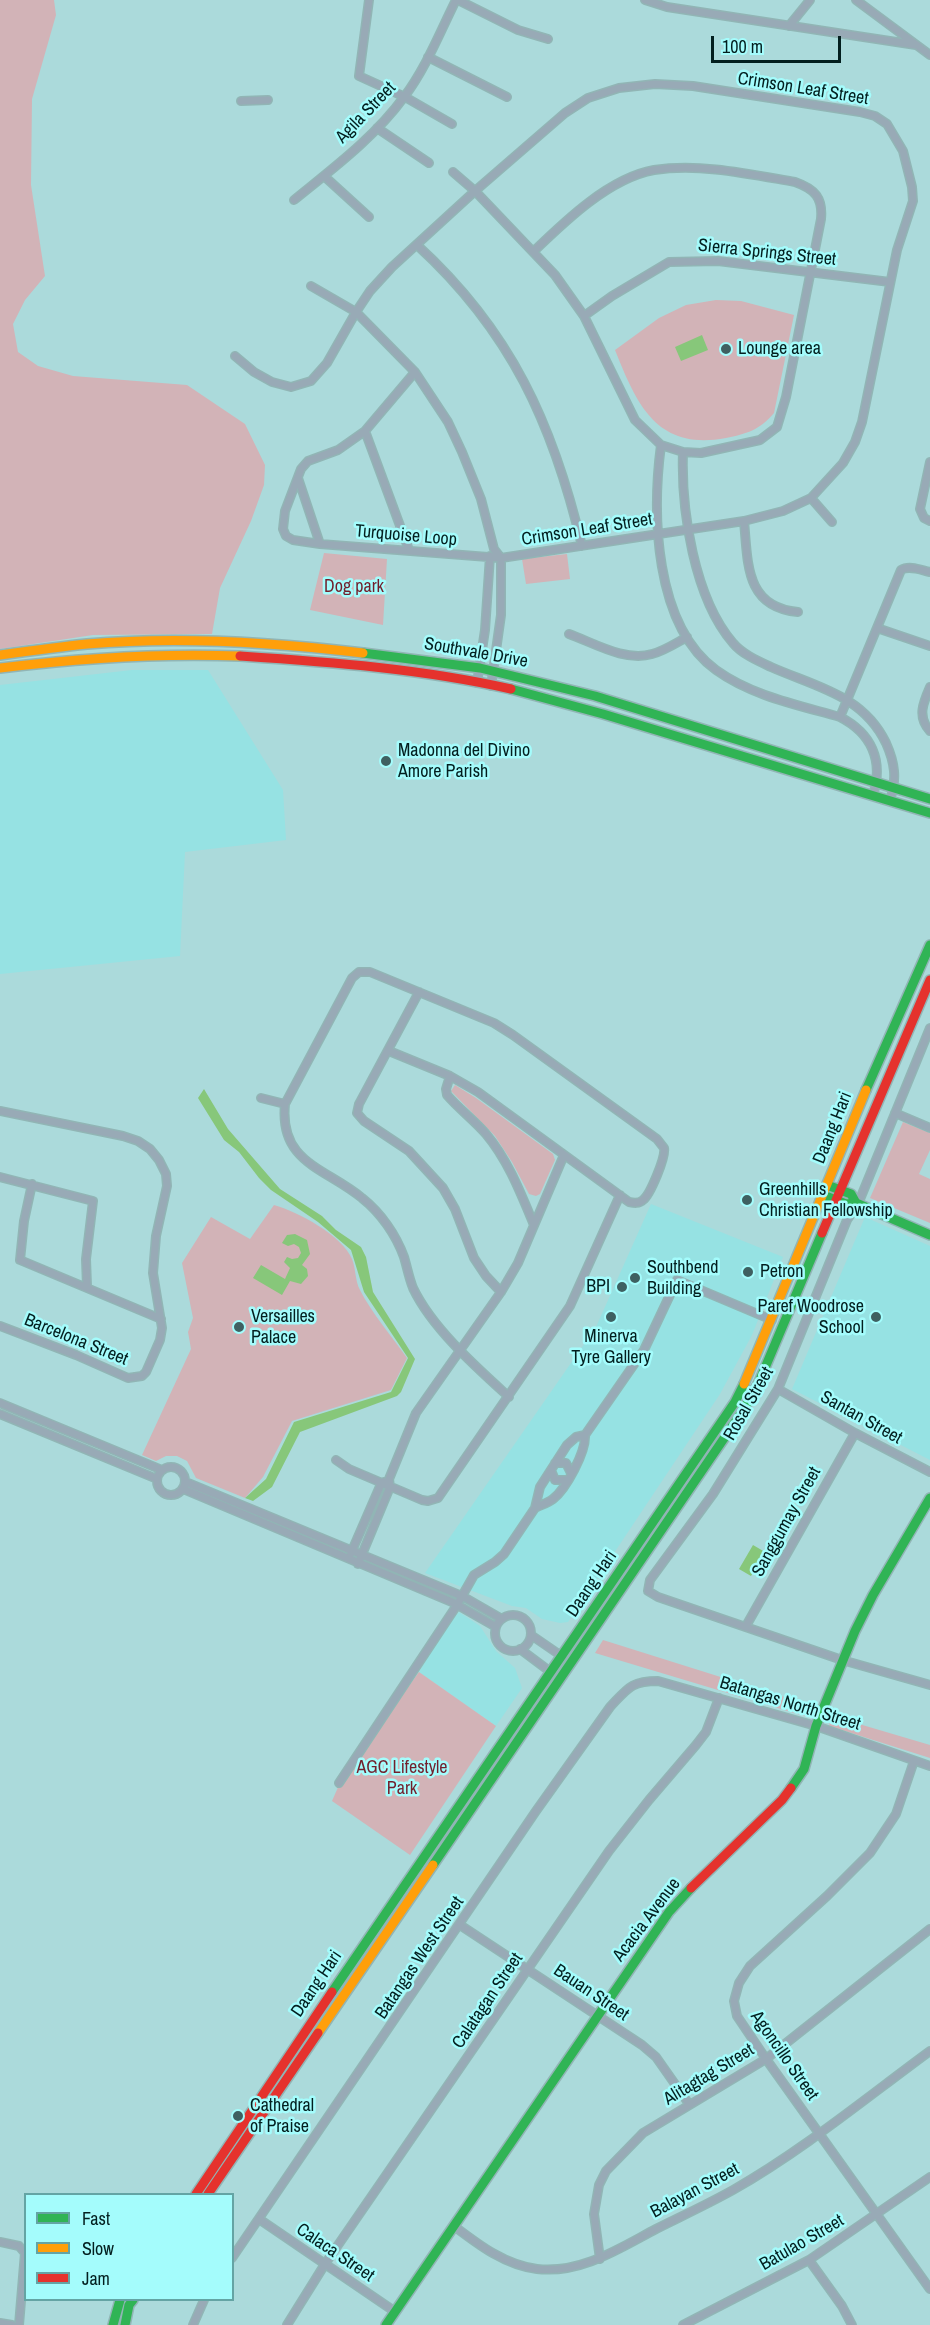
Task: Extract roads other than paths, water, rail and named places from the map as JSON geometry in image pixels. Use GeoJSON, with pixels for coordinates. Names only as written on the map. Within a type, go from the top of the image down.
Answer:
{"type":"FeatureCollection","features":[{"type":"Feature","properties":{"kind":"street"},"geometry":{"type":"LineString","coordinates":[[369,0],[359,76],[405,96],[453,124]]}},
{"type":"Feature","properties":{"kind":"street"},"geometry":{"type":"LineString","coordinates":[[457,0],[519,30],[548,39]]}},
{"type":"Feature","properties":{"kind":"street","name":"Agila Street"},"geometry":{"type":"LineString","coordinates":[[294,200],[377,128],[405,96],[457,0]]}},
{"type":"Feature","properties":{"kind":"street"},"geometry":{"type":"LineString","coordinates":[[645,0],[667,7],[916,45]]}},
{"type":"Feature","properties":{"kind":"street"},"geometry":{"type":"LineString","coordinates":[[789,26],[810,0]]}},
{"type":"Feature","properties":{"kind":"street"},"geometry":{"type":"LineString","coordinates":[[856,0],[930,55]]}},
{"type":"Feature","properties":{"kind":"street"},"geometry":{"type":"LineString","coordinates":[[428,57],[507,97]]}},
{"type":"Feature","properties":{"kind":"street","name":"Crimson Leaf Street"},"geometry":{"type":"LineString","coordinates":[[235,356],[254,372],[272,382],[291,387],[311,381],[327,363],[356,312],[392,267],[565,113],[588,98],[619,88],[655,84],[693,86],[860,112],[874,116],[887,124],[903,151],[912,187],[909,216],[897,250],[869,391],[855,442],[843,463],[811,498],[783,511],[744,521],[489,559]]}},
{"type":"Feature","properties":{"kind":"street"},"geometry":{"type":"LineString","coordinates":[[241,101],[268,100]]}},
{"type":"Feature","properties":{"kind":"street"},"geometry":{"type":"LineString","coordinates":[[377,128],[429,163]]}},
{"type":"Feature","properties":{"kind":"street"},"geometry":{"type":"LineString","coordinates":[[453,172],[475,191],[532,252],[555,276],[584,316],[635,420],[661,445],[683,452],[701,453],[760,440],[777,427],[786,397],[821,219],[822,207],[818,194],[795,182],[694,167],[652,171],[622,182],[595,197],[532,252]]}},
{"type":"Feature","properties":{"kind":"street"},"geometry":{"type":"LineString","coordinates":[[324,176],[369,216]]}},
{"type":"Feature","properties":{"kind":"street"},"geometry":{"type":"LineString","coordinates":[[417,245],[470,299],[504,346],[530,391],[556,455],[582,546]]}},
{"type":"Feature","properties":{"kind":"street","name":"Sierra Springs Street"},"geometry":{"type":"LineString","coordinates":[[584,316],[612,296],[669,262],[718,261],[890,282]]}},
{"type":"Feature","properties":{"kind":"street"},"geometry":{"type":"LineString","coordinates":[[311,286],[356,312],[415,372],[444,414],[462,452],[481,499],[494,549],[501,558],[501,615],[491,686]]}},
{"type":"Feature","properties":{"kind":"street","name":"Turquoise Loop"},"geometry":{"type":"LineString","coordinates":[[415,372],[365,431],[338,450],[308,461],[298,477],[285,511],[286,536],[293,540],[320,544],[409,550],[489,559]]}},
{"type":"Feature","properties":{"kind":"street"},"geometry":{"type":"LineString","coordinates":[[365,431],[409,550]]}},
{"type":"Feature","properties":{"kind":"street"},"geometry":{"type":"LineString","coordinates":[[661,445],[657,502],[659,534],[668,594],[687,637],[715,669],[736,682],[771,697],[840,717],[862,732],[870,744],[876,763],[877,782],[873,795]]}},
{"type":"Feature","properties":{"kind":"street"},"geometry":{"type":"LineString","coordinates":[[683,452],[682,470],[689,529],[699,577],[707,601],[720,625],[734,645],[755,660],[846,698],[864,711],[883,737],[893,762],[894,788],[890,800]]}},
{"type":"Feature","properties":{"kind":"street"},"geometry":{"type":"LineString","coordinates":[[930,462],[920,509],[924,518],[930,520]]}},
{"type":"Feature","properties":{"kind":"street"},"geometry":{"type":"LineString","coordinates":[[298,477],[320,544]]}},
{"type":"Feature","properties":{"kind":"street"},"geometry":{"type":"LineString","coordinates":[[811,498],[832,522]]}},
{"type":"Feature","properties":{"kind":"street"},"geometry":{"type":"LineString","coordinates":[[744,521],[751,578],[757,593],[768,603],[785,611],[798,612]]}},
{"type":"Feature","properties":{"kind":"street"},"geometry":{"type":"LineString","coordinates":[[477,683],[486,615],[489,559],[494,549]]}},
{"type":"Feature","properties":{"kind":"street"},"geometry":{"type":"LineString","coordinates":[[840,717],[901,570],[912,567],[930,572]]}},
{"type":"Feature","properties":{"kind":"street"},"geometry":{"type":"LineString","coordinates":[[877,628],[930,646]]}},
{"type":"Feature","properties":{"kind":"street"},"geometry":{"type":"LineString","coordinates":[[569,634],[624,655],[638,656],[652,654],[687,637]]}},
{"type":"Feature","properties":{"kind":"street","name":"Southvale Drive"},"geometry":{"type":"LineString","coordinates":[[0,655],[139,640],[211,641],[356,651],[480,668],[596,696],[930,799]]}},
{"type":"Feature","properties":{"kind":"street","name":"Southvale Drive"},"geometry":{"type":"LineString","coordinates":[[0,668],[89,658],[140,655],[200,656],[319,663],[477,683],[591,710],[930,813]]}},
{"type":"Feature","properties":{"kind":"street"},"geometry":{"type":"LineString","coordinates":[[930,687],[923,705],[922,717],[925,726],[930,731]]}},
{"type":"Feature","properties":{"kind":"street","name":"Daang Hari"},"geometry":{"type":"LineString","coordinates":[[196,2193],[735,1402],[772,1320],[930,945]]}},
{"type":"Feature","properties":{"kind":"street"},"geometry":{"type":"LineString","coordinates":[[389,1051],[450,1076],[478,1092],[629,1202],[642,1201],[648,1194],[665,1153],[662,1143],[513,1035],[474,1013],[370,972],[356,974],[285,1104],[283,1119],[287,1136],[294,1151],[305,1161],[362,1198],[379,1214],[396,1238],[413,1288],[432,1317],[459,1351],[508,1397]]}},
{"type":"Feature","properties":{"kind":"street","name":"Daang Hari"},"geometry":{"type":"LineString","coordinates":[[209,2193],[720,1445],[759,1382],[930,980]]}},
{"type":"Feature","properties":{"kind":"street"},"geometry":{"type":"LineString","coordinates":[[418,992],[389,1051],[359,1104],[357,1113],[364,1121],[409,1151],[443,1188],[455,1209],[474,1258],[501,1292]]}},
{"type":"Feature","properties":{"kind":"street","name":"Rosal Street"},"geometry":{"type":"LineString","coordinates":[[930,1028],[895,1113],[853,1201],[778,1389],[713,1494],[650,1580],[648,1591],[658,1597],[842,1660],[930,1685]]}},
{"type":"Feature","properties":{"kind":"street"},"geometry":{"type":"LineString","coordinates":[[450,1076],[446,1089],[447,1095],[476,1123],[495,1147],[523,1197],[534,1225]]}},
{"type":"Feature","properties":{"kind":"street"},"geometry":{"type":"LineString","coordinates":[[261,1098],[285,1104]]}},
{"type":"Feature","properties":{"kind":"street","name":"Barcelona Street"},"geometry":{"type":"LineString","coordinates":[[0,1111],[138,1141],[150,1149],[159,1160],[166,1174],[167,1186],[153,1252],[153,1273],[161,1319],[160,1340],[142,1376],[128,1378],[0,1326]]}},
{"type":"Feature","properties":{"kind":"street"},"geometry":{"type":"LineString","coordinates":[[895,1113],[930,1128]]}},
{"type":"Feature","properties":{"kind":"street"},"geometry":{"type":"LineString","coordinates":[[358,1564],[416,1413],[501,1292],[518,1263],[564,1155]]}},
{"type":"Feature","properties":{"kind":"street"},"geometry":{"type":"LineString","coordinates":[[0,1177],[93,1202],[86,1259],[87,1287]]}},
{"type":"Feature","properties":{"kind":"street"},"geometry":{"type":"LineString","coordinates":[[32,1184],[24,1221],[20,1260],[161,1319]]}},
{"type":"Feature","properties":{"kind":"street"},"geometry":{"type":"LineString","coordinates":[[827,1185],[840,1190],[853,1201],[930,1234]]}},
{"type":"Feature","properties":{"kind":"street"},"geometry":{"type":"LineString","coordinates":[[336,1460],[349,1469],[381,1484],[390,1483],[422,1500],[438,1498],[570,1306],[620,1195]]}},
{"type":"Feature","properties":{"kind":"street"},"geometry":{"type":"LineString","coordinates":[[823,1195],[836,1200],[853,1201]]}},
{"type":"Feature","properties":{"kind":"street"},"geometry":{"type":"LineString","coordinates":[[339,1783],[457,1605],[474,1575],[504,1554],[536,1509],[554,1498],[580,1459],[585,1444],[585,1435],[644,1350],[677,1280],[772,1320]]}},
{"type":"Feature","properties":{"kind":"street","name":"Santan Street"},"geometry":{"type":"LineString","coordinates":[[778,1389],[930,1472]]}},
{"type":"Feature","properties":{"kind":"street"},"geometry":{"type":"LineString","coordinates":[[0,1403],[162,1470]]}},
{"type":"Feature","properties":{"kind":"street"},"geometry":{"type":"LineString","coordinates":[[0,1414],[157,1479]]}},
{"type":"Feature","properties":{"kind":"street","name":"Sanggumay Street"},"geometry":{"type":"LineString","coordinates":[[746,1626],[855,1433]]}},
{"type":"Feature","properties":{"kind":"street"},"geometry":{"type":"LineString","coordinates":[[536,1509],[540,1487],[553,1466],[567,1445],[576,1437],[585,1435]]}},
{"type":"Feature","properties":{"kind":"street"},"geometry":{"type":"LineString","coordinates":[[553,1466],[566,1463],[568,1477]]}},
{"type":"Feature","properties":{"kind":"street"},"geometry":{"type":"LineString","coordinates":[[172,1466],[182,1471],[185,1485],[178,1494],[166,1494],[160,1490],[157,1479],[162,1470],[172,1466]]}},
{"type":"Feature","properties":{"kind":"street"},"geometry":{"type":"LineString","coordinates":[[553,1466],[555,1480],[568,1477]]}},
{"type":"Feature","properties":{"kind":"street"},"geometry":{"type":"LineString","coordinates":[[348,1560],[381,1484]]}},
{"type":"Feature","properties":{"kind":"street"},"geometry":{"type":"LineString","coordinates":[[185,1485],[462,1596],[502,1618]]}},
{"type":"Feature","properties":{"kind":"street"},"geometry":{"type":"LineString","coordinates":[[185,1485],[348,1560],[457,1605],[496,1628]]}},
{"type":"Feature","properties":{"kind":"street","name":"Acacia Avenue"},"geometry":{"type":"LineString","coordinates":[[386,2325],[524,2120],[685,1892],[782,1800],[793,1786],[804,1769],[816,1726],[842,1660],[873,1595],[930,1498]]}},
{"type":"Feature","properties":{"kind":"street"},"geometry":{"type":"LineString","coordinates":[[513,1615],[524,1619],[531,1629],[528,1643],[520,1650],[509,1651],[496,1639],[496,1628],[502,1618],[513,1615]]}},
{"type":"Feature","properties":{"kind":"street"},"geometry":{"type":"LineString","coordinates":[[531,1635],[572,1663]]}},
{"type":"Feature","properties":{"kind":"street"},"geometry":{"type":"LineString","coordinates":[[520,1650],[560,1679]]}},
{"type":"Feature","properties":{"kind":"street","name":"Batangas North Street"},"geometry":{"type":"LineString","coordinates":[[639,1681],[658,1681],[816,1726],[930,1766]]}},
{"type":"Feature","properties":{"kind":"street","name":"Batangas West Street"},"geometry":{"type":"LineString","coordinates":[[234,2255],[536,1811],[610,1707],[624,1692],[639,1681]]}},
{"type":"Feature","properties":{"kind":"street","name":"Calatagan Street"},"geometry":{"type":"LineString","coordinates":[[287,2325],[325,2264],[609,1851],[648,1800],[706,1732],[718,1698]]}},
{"type":"Feature","properties":{"kind":"street","name":"Agoncillo Street"},"geometry":{"type":"LineString","coordinates":[[914,1761],[896,1814],[870,1853],[827,1896],[750,1966],[739,1983],[734,2001],[737,2016],[766,2059],[930,2289]]}},
{"type":"Feature","properties":{"kind":"street","name":"Bauan Street"},"geometry":{"type":"LineString","coordinates":[[460,1925],[642,2045],[656,2057],[689,2104]]}},
{"type":"Feature","properties":{"kind":"street","name":"Alitagtag Street"},"geometry":{"type":"LineString","coordinates":[[600,2259],[594,2214],[598,2186],[606,2171],[643,2133],[766,2059],[930,1929]]}},
{"type":"Feature","properties":{"kind":"street","name":"Balayan Street"},"geometry":{"type":"LineString","coordinates":[[454,2226],[482,2247],[512,2263],[538,2269],[563,2268],[600,2259],[733,2190],[820,2132],[930,2051]]}},
{"type":"Feature","properties":{"kind":"street","name":"Batulao Street"},"geometry":{"type":"LineString","coordinates":[[684,2325],[809,2259],[864,2224],[930,2177]]}},
{"type":"Feature","properties":{"kind":"street","name":"Calaca Street"},"geometry":{"type":"LineString","coordinates":[[259,2219],[394,2311]]}},
{"type":"Feature","properties":{"kind":"street"},"geometry":{"type":"LineString","coordinates":[[0,2242],[19,2246],[24,2252]]}},
{"type":"Feature","properties":{"kind":"street"},"geometry":{"type":"LineString","coordinates":[[809,2259],[842,2306],[852,2325]]}},
{"type":"Feature","properties":{"kind":"street"},"geometry":{"type":"LineString","coordinates":[[19,2325],[24,2265]]}},
{"type":"Feature","properties":{"kind":"street"},"geometry":{"type":"LineString","coordinates":[[113,2325],[120,2301]]}},
{"type":"Feature","properties":{"kind":"street"},"geometry":{"type":"LineString","coordinates":[[125,2325],[129,2305],[132,2301]]}},
{"type":"Feature","properties":{"kind":"street"},"geometry":{"type":"LineString","coordinates":[[193,2325],[204,2301]]}},
{"type":"Feature","properties":{"kind":"street"},"geometry":{"type":"LineString","coordinates":[[0,2323],[12,2325]]}},
{"type":"Feature","properties":{"kind":"place","name":"Lounge area"},"geometry":{"type":"Point","coordinates":[726,349]}},
{"type":"Feature","properties":{"kind":"place","name":"Madonna del Divino Amore Parish"},"geometry":{"type":"Point","coordinates":[386,761]}},
{"type":"Feature","properties":{"kind":"place","name":"Greenhills Christian Fellowship"},"geometry":{"type":"Point","coordinates":[747,1200]}},
{"type":"Feature","properties":{"kind":"place","name":"Petron"},"geometry":{"type":"Point","coordinates":[748,1272]}},
{"type":"Feature","properties":{"kind":"place","name":"Southbend Building"},"geometry":{"type":"Point","coordinates":[635,1278]}},
{"type":"Feature","properties":{"kind":"place","name":"BPI"},"geometry":{"type":"Point","coordinates":[622,1287]}},
{"type":"Feature","properties":{"kind":"place","name":"Minerva Tyre Gallery"},"geometry":{"type":"Point","coordinates":[611,1317]}},
{"type":"Feature","properties":{"kind":"place","name":"Paref Woodrose School"},"geometry":{"type":"Point","coordinates":[876,1317]}},
{"type":"Feature","properties":{"kind":"place","name":"Versailles Palace"},"geometry":{"type":"Point","coordinates":[239,1327]}},
{"type":"Feature","properties":{"kind":"place","name":"Cathedral of Praise"},"geometry":{"type":"Point","coordinates":[238,2116]}},
{"type":"Feature","properties":{"kind":"park label","name":"Dog park"},"geometry":{"type":"Point","coordinates":[354,587]}},
{"type":"Feature","properties":{"kind":"park label","name":"AGC Lifestyle Park"},"geometry":{"type":"Point","coordinates":[402,1778]}}]}
